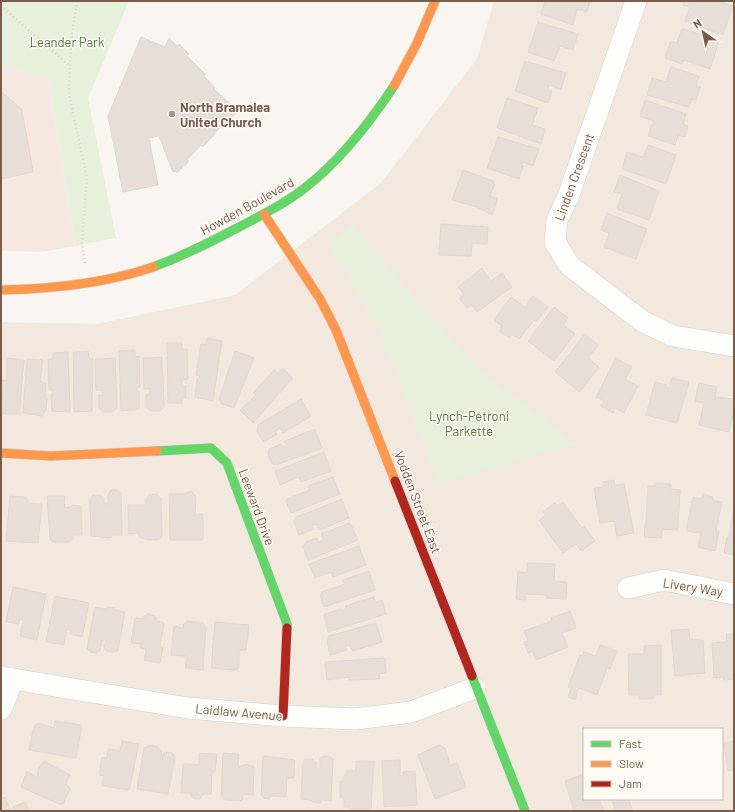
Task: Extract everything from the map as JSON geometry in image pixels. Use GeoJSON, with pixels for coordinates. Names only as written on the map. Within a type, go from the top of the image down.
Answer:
{"type":"FeatureCollection","features":[{"type":"Feature","properties":{"kind":"street","name":"Howden Boulevard"},"geometry":{"type":"LineString","coordinates":[[1,290],[30,290],[88,284],[138,272],[176,258],[264,214],[302,190],[327,168],[377,112],[396,85],[413,53],[435,1]]}},
{"type":"Feature","properties":{"kind":"street","name":"Linden Crescent"},"geometry":{"type":"LineString","coordinates":[[636,1],[568,197],[557,220],[555,242],[569,265],[642,321],[673,336],[734,346]]}},
{"type":"Feature","properties":{"kind":"street","name":"Vodden Street East"},"geometry":{"type":"LineString","coordinates":[[264,214],[320,299],[336,330],[375,425],[475,688],[525,811]]}},
{"type":"Feature","properties":{"kind":"street","name":"Leeward Drive"},"geometry":{"type":"LineString","coordinates":[[1,453],[51,456],[211,448],[227,463],[287,624],[283,716]]}},
{"type":"Feature","properties":{"kind":"street","name":"Livery Way"},"geometry":{"type":"LineString","coordinates":[[628,588],[664,580],[734,594]]}},
{"type":"Feature","properties":{"kind":"street","name":"Laidlaw Avenue"},"geometry":{"type":"LineString","coordinates":[[7,678],[188,708],[283,716],[355,719],[411,712],[475,688]]}},
{"type":"Feature","properties":{"kind":"street"},"geometry":{"type":"LineString","coordinates":[[1,709],[7,678]]}},
{"type":"Feature","properties":{"kind":"path"},"geometry":{"type":"LineString","coordinates":[[77,1],[71,40],[69,94],[87,178],[82,243],[88,284]]}},
{"type":"Feature","properties":{"kind":"path"},"geometry":{"type":"LineString","coordinates":[[1,6],[70,66]]}},
{"type":"Feature","properties":{"kind":"shaded area"},"geometry":{"type":"Polygon","coordinates":[[[494,1],[734,1],[734,811],[1,811],[1,322],[97,324],[235,295],[381,183],[477,59],[494,1]]]}},
{"type":"Feature","properties":{"kind":"shaded area"},"geometry":{"type":"Polygon","coordinates":[[[1,66],[48,77],[75,246],[41,252],[1,251],[1,66]]]}},
{"type":"Feature","properties":{"kind":"green space","name":"Leander Park"},"geometry":{"type":"Polygon","coordinates":[[[1,1],[129,1],[88,98],[116,238],[75,246],[48,77],[1,66],[1,1]]]}},
{"type":"Feature","properties":{"kind":"green space","name":"Lynch-Petroni Parkette"},"geometry":{"type":"Polygon","coordinates":[[[350,224],[473,365],[576,444],[439,484],[380,332],[329,244],[350,224]]]}},
{"type":"Feature","properties":{"kind":"building"},"geometry":{"type":"Polygon","coordinates":[[[545,1],[590,1],[587,12],[577,9],[573,25],[541,14],[545,1]]]}},
{"type":"Feature","properties":{"kind":"building"},"geometry":{"type":"Polygon","coordinates":[[[684,1],[718,1],[733,6],[723,35],[685,21],[690,7],[683,5],[684,1]]]}},
{"type":"Feature","properties":{"kind":"building"},"geometry":{"type":"Polygon","coordinates":[[[538,22],[578,34],[573,50],[560,46],[554,61],[528,52],[538,22]]]}},
{"type":"Feature","properties":{"kind":"building"},"geometry":{"type":"Polygon","coordinates":[[[682,28],[719,41],[710,69],[684,60],[682,64],[665,58],[671,41],[677,43],[682,28]]]}},
{"type":"Feature","properties":{"kind":"building","name":"North Bramalea United Church"},"geometry":{"type":"Polygon","coordinates":[[[141,37],[165,47],[169,38],[177,46],[179,44],[189,54],[187,56],[205,74],[204,76],[215,88],[214,89],[238,111],[226,124],[224,123],[203,147],[201,145],[187,160],[189,161],[177,173],[175,171],[173,172],[159,136],[149,138],[158,185],[123,192],[108,116],[141,37]]]}},
{"type":"Feature","properties":{"kind":"building"},"geometry":{"type":"Polygon","coordinates":[[[525,61],[566,73],[561,90],[549,85],[548,89],[552,91],[548,103],[515,91],[525,61]]]}},
{"type":"Feature","properties":{"kind":"building"},"geometry":{"type":"Polygon","coordinates":[[[671,67],[699,76],[696,86],[700,87],[696,100],[692,99],[689,107],[647,95],[652,78],[666,82],[671,67]]]}},
{"type":"Feature","properties":{"kind":"building"},"geometry":{"type":"Polygon","coordinates":[[[1,91],[22,110],[33,172],[1,179],[1,91]]]}},
{"type":"Feature","properties":{"kind":"building"},"geometry":{"type":"Polygon","coordinates":[[[507,98],[538,108],[532,125],[545,129],[541,144],[497,128],[507,98]]]}},
{"type":"Feature","properties":{"kind":"building"},"geometry":{"type":"Polygon","coordinates":[[[645,100],[686,114],[683,124],[688,126],[685,137],[678,135],[675,145],[648,136],[653,121],[640,116],[645,100]]]}},
{"type":"Feature","properties":{"kind":"building"},"geometry":{"type":"Polygon","coordinates":[[[498,137],[539,149],[533,166],[523,162],[519,179],[487,168],[498,137]]]}},
{"type":"Feature","properties":{"kind":"building"},"geometry":{"type":"Polygon","coordinates":[[[648,145],[676,155],[666,184],[622,169],[627,152],[643,157],[648,145]]]}},
{"type":"Feature","properties":{"kind":"building"},"geometry":{"type":"Polygon","coordinates":[[[463,170],[491,180],[495,183],[490,196],[498,198],[492,215],[477,207],[452,200],[463,170]]]}},
{"type":"Feature","properties":{"kind":"building"},"geometry":{"type":"Polygon","coordinates":[[[620,175],[659,191],[649,220],[617,209],[622,194],[614,192],[620,175]]]}},
{"type":"Feature","properties":{"kind":"building"},"geometry":{"type":"Polygon","coordinates":[[[607,213],[647,229],[636,259],[604,247],[609,233],[601,230],[607,213]]]}},
{"type":"Feature","properties":{"kind":"building"},"geometry":{"type":"Polygon","coordinates":[[[441,224],[488,227],[487,244],[472,243],[471,256],[439,255],[441,224]]]}},
{"type":"Feature","properties":{"kind":"building"},"geometry":{"type":"Polygon","coordinates":[[[482,268],[491,281],[502,273],[512,287],[477,312],[472,305],[467,308],[459,298],[464,295],[458,287],[482,268]]]}},
{"type":"Feature","properties":{"kind":"building"},"geometry":{"type":"Polygon","coordinates":[[[533,296],[548,307],[536,322],[534,320],[519,339],[512,334],[509,338],[499,331],[502,326],[494,320],[511,297],[525,307],[533,296]]]}},
{"type":"Feature","properties":{"kind":"building"},"geometry":{"type":"Polygon","coordinates":[[[554,307],[568,318],[563,325],[575,334],[554,361],[528,341],[554,307]]]}},
{"type":"Feature","properties":{"kind":"building"},"geometry":{"type":"Polygon","coordinates":[[[585,334],[598,345],[588,358],[599,367],[580,392],[555,372],[585,334]]]}},
{"type":"Feature","properties":{"kind":"building"},"geometry":{"type":"Polygon","coordinates":[[[207,338],[222,341],[213,401],[195,397],[197,379],[199,379],[200,376],[196,375],[201,344],[206,345],[207,338]]]}},
{"type":"Feature","properties":{"kind":"building"},"geometry":{"type":"Polygon","coordinates":[[[167,343],[182,343],[182,349],[187,349],[188,379],[182,380],[182,386],[186,386],[186,398],[182,398],[182,403],[168,403],[167,343]]]}},
{"type":"Feature","properties":{"kind":"building"},"geometry":{"type":"Polygon","coordinates":[[[135,350],[135,357],[139,356],[140,387],[137,388],[137,392],[139,392],[139,409],[121,411],[119,351],[135,350]]]}},
{"type":"Feature","properties":{"kind":"building"},"geometry":{"type":"Polygon","coordinates":[[[88,351],[89,359],[93,358],[92,411],[74,412],[73,352],[88,351]]]}},
{"type":"Feature","properties":{"kind":"building"},"geometry":{"type":"Polygon","coordinates":[[[235,351],[254,358],[234,408],[222,404],[219,399],[235,351]]]}},
{"type":"Feature","properties":{"kind":"building"},"geometry":{"type":"Polygon","coordinates":[[[68,352],[70,412],[52,411],[51,394],[53,394],[52,390],[49,390],[48,359],[53,359],[53,353],[68,352]]]}},
{"type":"Feature","properties":{"kind":"building"},"geometry":{"type":"Polygon","coordinates":[[[162,357],[164,407],[160,411],[151,411],[146,407],[146,394],[150,394],[150,389],[144,389],[143,358],[162,357]]]}},
{"type":"Feature","properties":{"kind":"building"},"geometry":{"type":"Polygon","coordinates":[[[7,358],[24,360],[19,414],[1,414],[2,380],[7,381],[7,358]]]}},
{"type":"Feature","properties":{"kind":"building"},"geometry":{"type":"Polygon","coordinates":[[[115,358],[117,408],[112,412],[103,412],[99,408],[99,395],[103,395],[102,391],[96,390],[95,359],[115,358]]]}},
{"type":"Feature","properties":{"kind":"building"},"geometry":{"type":"Polygon","coordinates":[[[616,358],[632,367],[625,379],[638,386],[624,413],[615,408],[613,413],[601,406],[604,401],[596,397],[616,358]]]}},
{"type":"Feature","properties":{"kind":"building"},"geometry":{"type":"Polygon","coordinates":[[[27,359],[43,360],[40,382],[46,383],[45,399],[47,399],[46,411],[44,411],[42,416],[23,413],[27,359]]]}},
{"type":"Feature","properties":{"kind":"building"},"geometry":{"type":"Polygon","coordinates":[[[282,368],[293,378],[253,423],[240,410],[256,395],[253,393],[274,370],[278,373],[282,368]]]}},
{"type":"Feature","properties":{"kind":"building"},"geometry":{"type":"Polygon","coordinates":[[[672,378],[689,382],[677,423],[646,415],[655,382],[667,385],[666,387],[669,388],[672,378]]]}},
{"type":"Feature","properties":{"kind":"building"},"geometry":{"type":"Polygon","coordinates":[[[699,383],[717,387],[715,397],[734,399],[734,410],[729,432],[699,425],[704,403],[695,401],[699,383]]]}},
{"type":"Feature","properties":{"kind":"building"},"geometry":{"type":"Polygon","coordinates":[[[301,399],[311,416],[283,433],[280,428],[275,431],[277,434],[264,442],[257,431],[258,425],[301,399]]]}},
{"type":"Feature","properties":{"kind":"building"},"geometry":{"type":"Polygon","coordinates":[[[315,429],[322,448],[276,465],[271,463],[268,453],[269,449],[281,444],[283,447],[287,446],[285,441],[315,429]]]}},
{"type":"Feature","properties":{"kind":"building"},"geometry":{"type":"Polygon","coordinates":[[[324,452],[331,471],[301,482],[299,477],[280,485],[275,471],[324,452]]]}},
{"type":"Feature","properties":{"kind":"building"},"geometry":{"type":"Polygon","coordinates":[[[333,477],[340,494],[291,513],[286,501],[287,499],[310,490],[308,486],[333,477]]]}},
{"type":"Feature","properties":{"kind":"building"},"geometry":{"type":"Polygon","coordinates":[[[614,480],[615,485],[624,484],[634,533],[617,536],[614,521],[600,523],[594,488],[604,487],[603,482],[614,480]]]}},
{"type":"Feature","properties":{"kind":"building"},"geometry":{"type":"Polygon","coordinates":[[[656,483],[671,484],[671,489],[680,490],[678,530],[662,529],[662,538],[644,537],[648,486],[656,486],[656,483]]]}},
{"type":"Feature","properties":{"kind":"building"},"geometry":{"type":"Polygon","coordinates":[[[111,490],[117,490],[121,493],[122,535],[113,535],[110,538],[91,536],[90,499],[93,495],[100,495],[104,498],[104,504],[108,504],[108,494],[111,490]]]}},
{"type":"Feature","properties":{"kind":"building"},"geometry":{"type":"Polygon","coordinates":[[[191,491],[196,496],[195,514],[203,514],[203,540],[170,540],[169,494],[184,494],[191,491]]]}},
{"type":"Feature","properties":{"kind":"building"},"geometry":{"type":"Polygon","coordinates":[[[157,494],[161,498],[162,537],[158,540],[147,540],[139,537],[139,533],[129,534],[128,505],[146,505],[146,498],[149,495],[157,494]]]}},
{"type":"Feature","properties":{"kind":"building"},"geometry":{"type":"Polygon","coordinates":[[[703,494],[713,497],[712,500],[722,502],[716,531],[719,531],[715,551],[698,547],[701,533],[686,531],[693,497],[702,499],[703,494]]]}},
{"type":"Feature","properties":{"kind":"building"},"geometry":{"type":"Polygon","coordinates":[[[10,496],[24,497],[28,500],[28,503],[42,504],[38,543],[6,541],[10,496]]]}},
{"type":"Feature","properties":{"kind":"building"},"geometry":{"type":"Polygon","coordinates":[[[47,496],[65,496],[64,507],[69,508],[73,505],[81,506],[82,535],[73,535],[73,539],[69,542],[53,542],[50,539],[47,496]]]}},
{"type":"Feature","properties":{"kind":"building"},"geometry":{"type":"Polygon","coordinates":[[[342,499],[349,518],[319,530],[317,524],[312,526],[314,529],[299,535],[294,522],[296,517],[342,499]]]}},
{"type":"Feature","properties":{"kind":"building"},"geometry":{"type":"Polygon","coordinates":[[[563,502],[582,528],[584,526],[595,541],[581,551],[576,544],[563,553],[539,520],[546,515],[543,512],[555,503],[557,506],[563,502]]]}},
{"type":"Feature","properties":{"kind":"building"},"geometry":{"type":"Polygon","coordinates":[[[734,507],[734,555],[724,553],[727,537],[729,537],[734,507]]]}},
{"type":"Feature","properties":{"kind":"building"},"geometry":{"type":"Polygon","coordinates":[[[350,523],[358,540],[308,560],[303,547],[306,542],[317,538],[318,542],[324,540],[321,534],[350,523]]]}},
{"type":"Feature","properties":{"kind":"building"},"geometry":{"type":"Polygon","coordinates":[[[359,546],[366,565],[333,577],[331,572],[315,578],[309,564],[359,546]]]}},
{"type":"Feature","properties":{"kind":"building"},"geometry":{"type":"Polygon","coordinates":[[[527,563],[555,564],[554,581],[567,582],[566,599],[547,598],[547,595],[526,594],[526,600],[516,599],[518,572],[527,573],[527,563]]]}},
{"type":"Feature","properties":{"kind":"building"},"geometry":{"type":"Polygon","coordinates":[[[369,571],[375,590],[324,607],[320,595],[322,594],[321,592],[345,584],[343,580],[369,571]]]}},
{"type":"Feature","properties":{"kind":"building"},"geometry":{"type":"Polygon","coordinates":[[[13,587],[46,594],[37,640],[20,636],[23,620],[20,619],[19,624],[6,622],[13,587]]]}},
{"type":"Feature","properties":{"kind":"building"},"geometry":{"type":"Polygon","coordinates":[[[55,596],[89,603],[82,637],[70,634],[70,630],[67,629],[64,645],[46,642],[55,596]]]}},
{"type":"Feature","properties":{"kind":"building"},"geometry":{"type":"Polygon","coordinates":[[[374,597],[375,602],[382,600],[386,614],[328,632],[324,614],[341,609],[342,611],[346,609],[345,606],[374,597]]]}},
{"type":"Feature","properties":{"kind":"building"},"geometry":{"type":"Polygon","coordinates":[[[95,607],[105,609],[108,607],[114,608],[115,610],[125,612],[118,650],[114,652],[106,651],[104,647],[106,640],[102,640],[100,650],[96,653],[90,652],[87,648],[95,607]]]}},
{"type":"Feature","properties":{"kind":"building"},"geometry":{"type":"Polygon","coordinates":[[[570,611],[576,628],[562,633],[568,647],[536,660],[533,651],[528,653],[524,642],[528,641],[524,631],[552,621],[551,618],[570,611]]]}},
{"type":"Feature","properties":{"kind":"building"},"geometry":{"type":"Polygon","coordinates":[[[148,614],[155,616],[157,621],[164,623],[160,647],[163,647],[160,663],[144,660],[146,649],[140,648],[141,644],[131,643],[135,618],[144,619],[144,616],[148,614]]]}},
{"type":"Feature","properties":{"kind":"building"},"geometry":{"type":"Polygon","coordinates":[[[187,621],[203,623],[206,626],[203,670],[185,668],[187,656],[171,655],[174,626],[183,628],[187,621]]]}},
{"type":"Feature","properties":{"kind":"building"},"geometry":{"type":"Polygon","coordinates":[[[215,622],[249,625],[246,650],[239,650],[239,668],[234,670],[211,668],[215,622]]]}},
{"type":"Feature","properties":{"kind":"building"},"geometry":{"type":"Polygon","coordinates":[[[376,623],[382,642],[352,651],[350,645],[345,646],[347,650],[330,655],[327,642],[329,636],[376,623]]]}},
{"type":"Feature","properties":{"kind":"building"},"geometry":{"type":"Polygon","coordinates":[[[689,629],[690,639],[703,640],[705,673],[675,676],[671,630],[689,629]]]}},
{"type":"Feature","properties":{"kind":"building"},"geometry":{"type":"Polygon","coordinates":[[[726,634],[734,634],[734,679],[724,680],[723,677],[714,678],[712,643],[727,642],[726,634]]]}},
{"type":"Feature","properties":{"kind":"building"},"geometry":{"type":"Polygon","coordinates":[[[600,645],[617,651],[610,669],[607,668],[597,695],[579,688],[575,700],[568,697],[571,688],[568,687],[580,655],[582,656],[584,652],[596,656],[600,645]]]}},
{"type":"Feature","properties":{"kind":"building"},"geometry":{"type":"Polygon","coordinates":[[[661,645],[661,695],[653,695],[653,699],[639,699],[639,695],[629,695],[628,654],[644,654],[644,646],[661,645]]]}},
{"type":"Feature","properties":{"kind":"building"},"geometry":{"type":"Polygon","coordinates":[[[385,658],[386,673],[379,674],[380,679],[349,680],[349,677],[327,680],[325,662],[385,658]]]}},
{"type":"Feature","properties":{"kind":"building"},"geometry":{"type":"Polygon","coordinates":[[[55,721],[82,725],[76,758],[29,750],[34,726],[38,723],[54,728],[55,721]]]}},
{"type":"Feature","properties":{"kind":"building"},"geometry":{"type":"Polygon","coordinates":[[[122,741],[139,744],[129,790],[102,786],[104,776],[99,775],[102,757],[107,758],[108,749],[120,751],[122,741]]]}},
{"type":"Feature","properties":{"kind":"building"},"geometry":{"type":"Polygon","coordinates":[[[734,741],[734,770],[728,771],[724,743],[734,741]]]}},
{"type":"Feature","properties":{"kind":"building"},"geometry":{"type":"Polygon","coordinates":[[[150,745],[158,747],[162,752],[160,759],[162,760],[163,754],[167,752],[173,753],[175,757],[168,794],[137,789],[144,748],[150,745]]]}},
{"type":"Feature","properties":{"kind":"building"},"geometry":{"type":"Polygon","coordinates":[[[439,745],[445,748],[450,765],[457,763],[466,787],[435,799],[418,755],[439,745]]]}},
{"type":"Feature","properties":{"kind":"building"},"geometry":{"type":"Polygon","coordinates":[[[199,753],[217,754],[215,772],[212,772],[211,794],[204,794],[200,799],[194,799],[190,793],[181,793],[183,764],[199,765],[199,753]]]}},
{"type":"Feature","properties":{"kind":"building"},"geometry":{"type":"Polygon","coordinates":[[[223,753],[239,754],[238,767],[247,764],[254,767],[253,795],[243,794],[243,799],[240,801],[224,800],[221,797],[223,753]]]}},
{"type":"Feature","properties":{"kind":"building"},"geometry":{"type":"Polygon","coordinates":[[[263,756],[295,760],[294,778],[287,778],[286,797],[271,796],[269,799],[264,798],[261,795],[263,756]]]}},
{"type":"Feature","properties":{"kind":"building"},"geometry":{"type":"Polygon","coordinates":[[[329,756],[333,759],[331,801],[322,800],[320,803],[301,799],[303,761],[305,759],[312,759],[316,762],[316,769],[320,769],[320,758],[329,756]]]}},
{"type":"Feature","properties":{"kind":"building"},"geometry":{"type":"Polygon","coordinates":[[[400,760],[400,776],[403,775],[403,772],[415,771],[417,805],[384,807],[382,761],[400,760]]]}},
{"type":"Feature","properties":{"kind":"building"},"geometry":{"type":"Polygon","coordinates":[[[44,761],[70,775],[66,783],[70,789],[63,804],[59,804],[21,787],[27,771],[37,778],[39,768],[44,761]]]}},
{"type":"Feature","properties":{"kind":"building"},"geometry":{"type":"Polygon","coordinates":[[[356,761],[374,761],[371,809],[349,809],[349,807],[344,807],[344,798],[340,797],[340,781],[344,781],[344,775],[347,775],[347,771],[356,771],[356,761]]]}},
{"type":"Feature","properties":{"kind":"building"},"geometry":{"type":"Polygon","coordinates":[[[583,774],[583,800],[599,800],[604,811],[574,811],[565,781],[583,774]]]}},
{"type":"Feature","properties":{"kind":"building"},"geometry":{"type":"Polygon","coordinates":[[[5,797],[11,811],[1,811],[1,799],[5,797]]]}},
{"type":"Feature","properties":{"kind":"building"},"geometry":{"type":"Polygon","coordinates":[[[612,800],[628,800],[633,811],[615,811],[612,800]]]}},
{"type":"Feature","properties":{"kind":"building"},"geometry":{"type":"Polygon","coordinates":[[[25,802],[29,811],[14,811],[13,807],[25,802]]]}},
{"type":"Feature","properties":{"kind":"traffic: fast"},"geometry":{"type":"LineString","coordinates":[[153,267],[218,238],[274,208],[298,193],[319,176],[343,153],[365,127],[394,86]]}},
{"type":"Feature","properties":{"kind":"traffic: fast"},"geometry":{"type":"LineString","coordinates":[[157,451],[211,448],[227,463],[287,624],[287,628]]}},
{"type":"Feature","properties":{"kind":"traffic: fast"},"geometry":{"type":"LineString","coordinates":[[472,676],[525,811]]}},
{"type":"Feature","properties":{"kind":"traffic: slow"},"geometry":{"type":"LineString","coordinates":[[394,86],[417,43],[435,1]]}},
{"type":"Feature","properties":{"kind":"traffic: slow"},"geometry":{"type":"LineString","coordinates":[[264,214],[320,299],[336,330],[395,481]]}},
{"type":"Feature","properties":{"kind":"traffic: slow"},"geometry":{"type":"LineString","coordinates":[[1,290],[59,287],[116,278],[153,267]]}},
{"type":"Feature","properties":{"kind":"traffic: slow"},"geometry":{"type":"LineString","coordinates":[[1,453],[51,456],[157,451]]}},
{"type":"Feature","properties":{"kind":"traffic: jam"},"geometry":{"type":"LineString","coordinates":[[395,481],[472,676]]}},
{"type":"Feature","properties":{"kind":"traffic: jam"},"geometry":{"type":"LineString","coordinates":[[283,716],[287,628]]}},
{"type":"Feature","properties":{"kind":"place","name":"North Bramalea United Church"},"geometry":{"type":"Point","coordinates":[172,114]}}]}
